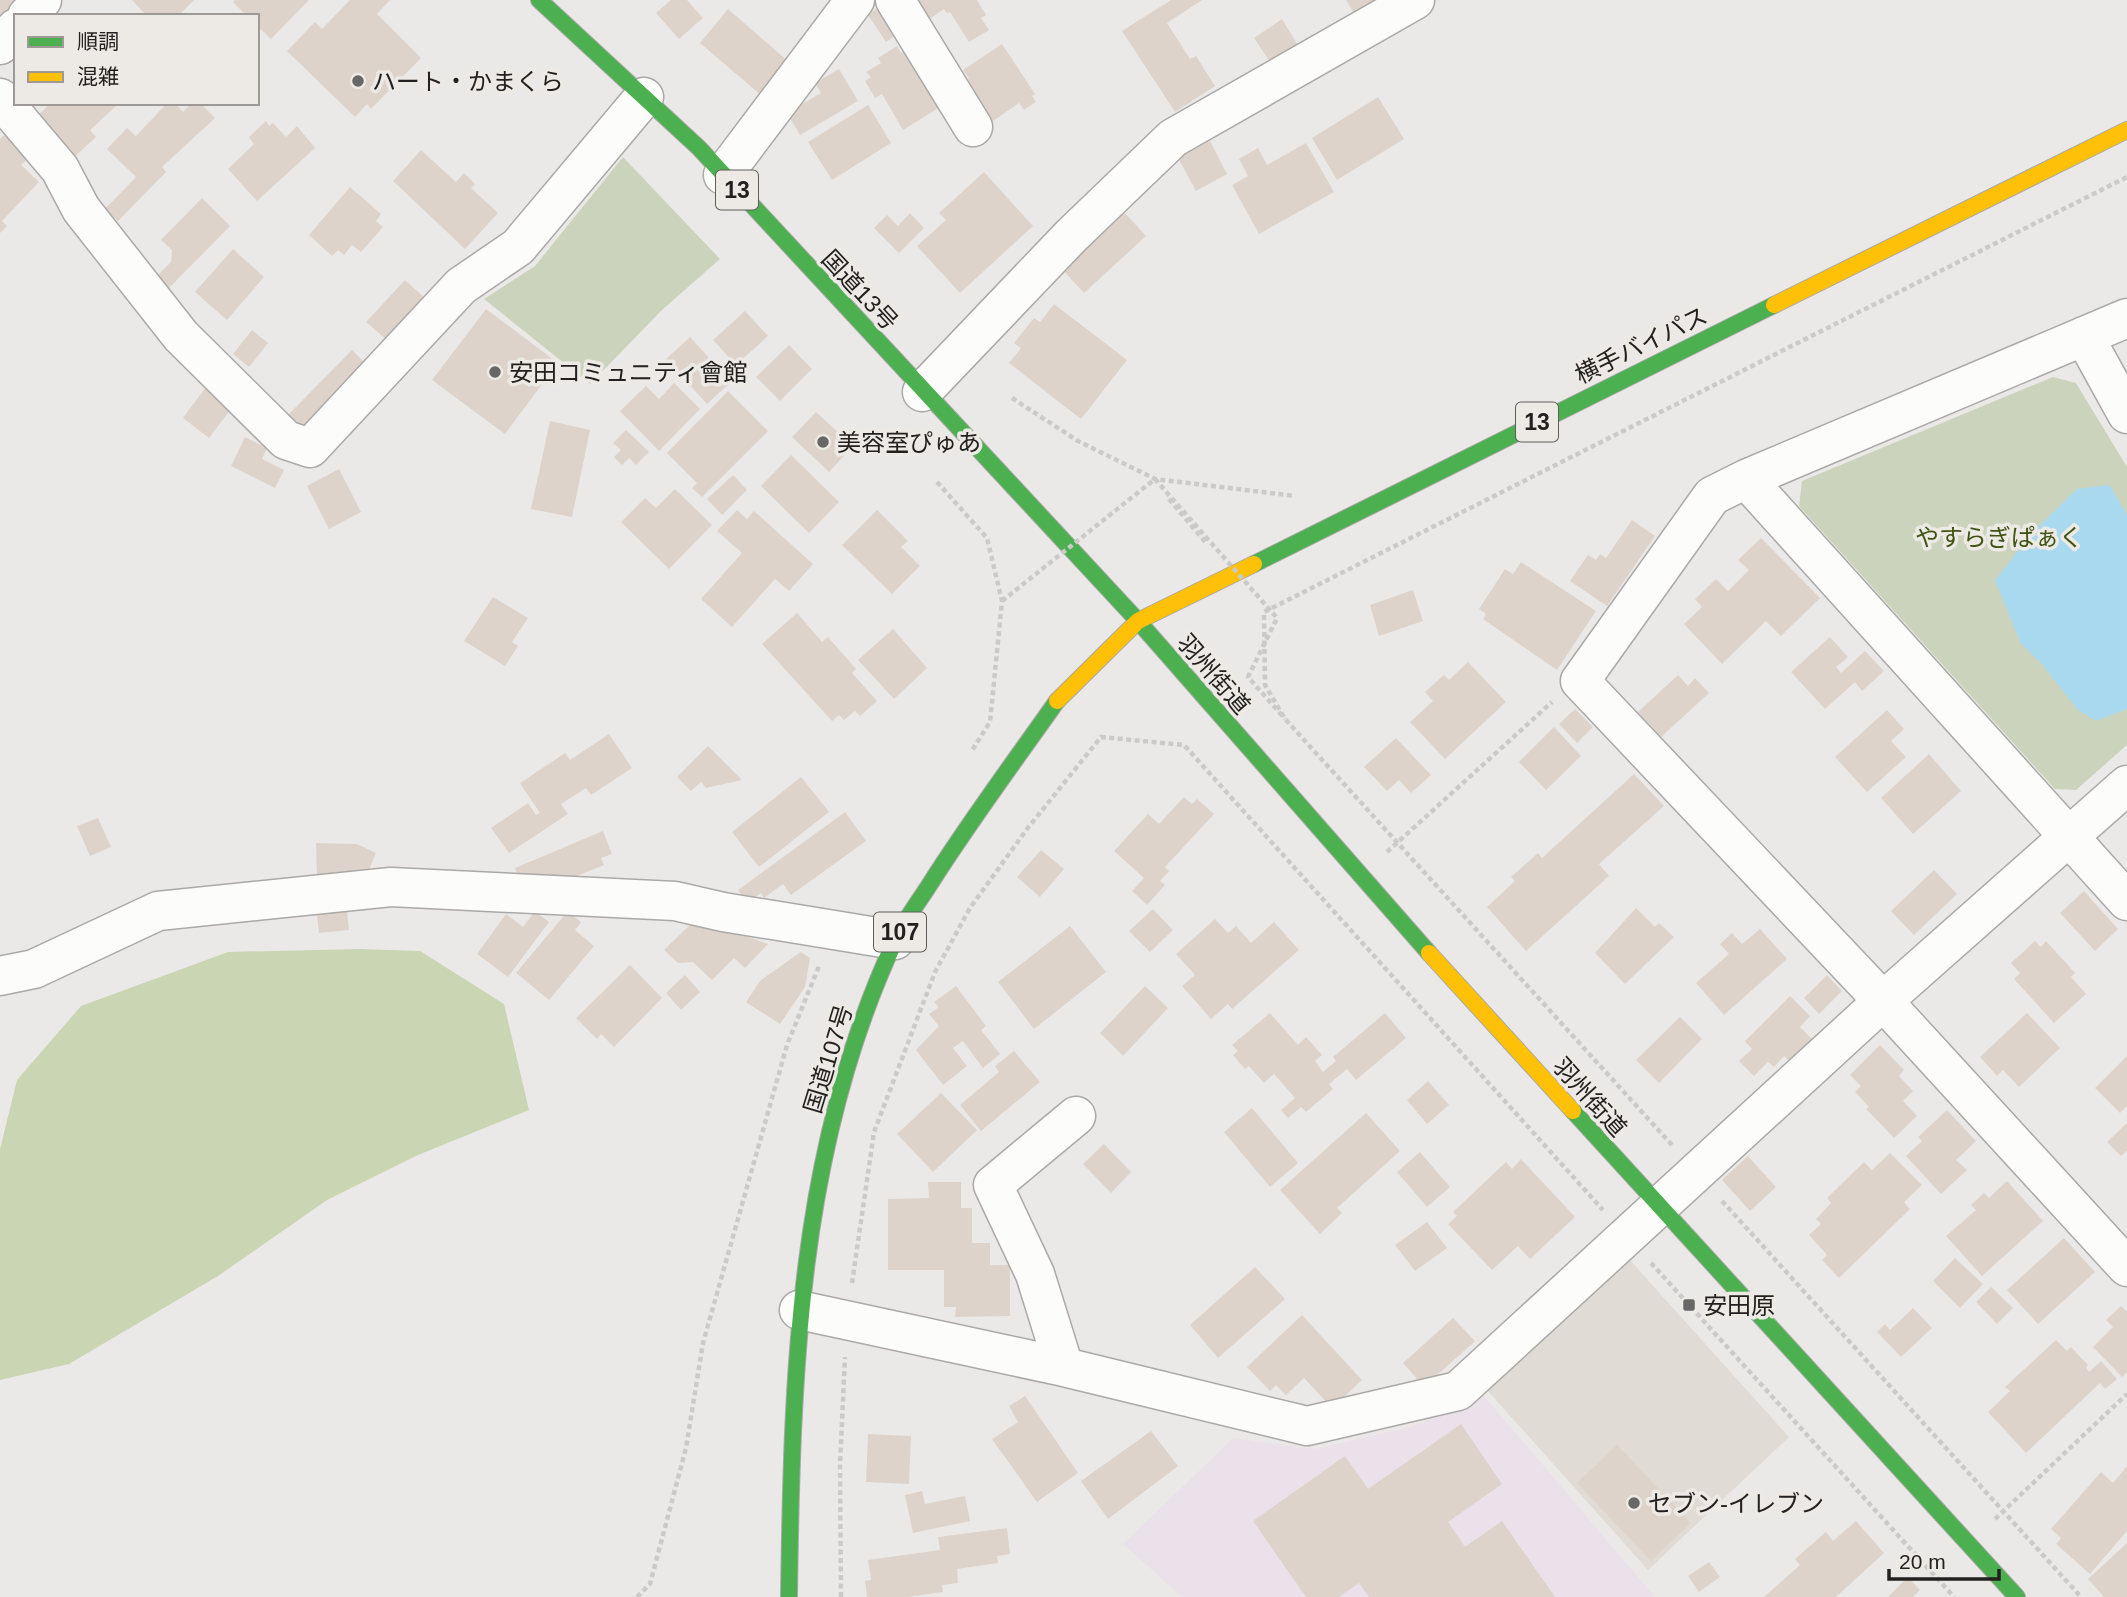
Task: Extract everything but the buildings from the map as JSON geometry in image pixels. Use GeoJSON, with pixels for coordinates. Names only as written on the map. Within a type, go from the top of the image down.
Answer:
{"type":"FeatureCollection","features":[{"type":"Feature","properties":{"kind":"main road","name":"国道13号"},"geometry":{"type":"LineString","coordinates":[[538,0],[644,97],[723,175],[922,392],[1138,621]]}},
{"type":"Feature","properties":{"kind":"main road","name":"横手バイパス"},"geometry":{"type":"LineString","coordinates":[[1138,621],[2127,130]]}},
{"type":"Feature","properties":{"kind":"main road","name":"羽州街道"},"geometry":{"type":"LineString","coordinates":[[1138,621],[1359,877],[2017,1597]]}},
{"type":"Feature","properties":{"kind":"main road","name":"国道107号"},"geometry":{"type":"LineString","coordinates":[[789,1597],[791,1450],[799,1310],[824,1148],[865,1012],[895,940],[951,850],[1058,701],[1138,621]]}},
{"type":"Feature","properties":{"kind":"street"},"geometry":{"type":"LineString","coordinates":[[29,14],[42,0]]}},
{"type":"Feature","properties":{"kind":"street"},"geometry":{"type":"LineString","coordinates":[[723,175],[855,0]]}},
{"type":"Feature","properties":{"kind":"street"},"geometry":{"type":"LineString","coordinates":[[895,0],[973,127]]}},
{"type":"Feature","properties":{"kind":"street"},"geometry":{"type":"LineString","coordinates":[[922,392],[1071,236],[1173,138],[1415,0]]}},
{"type":"Feature","properties":{"kind":"street"},"geometry":{"type":"LineString","coordinates":[[0,44],[14,30]]}},
{"type":"Feature","properties":{"kind":"street"},"geometry":{"type":"LineString","coordinates":[[0,98],[60,170],[81,209],[181,336],[286,440],[310,448],[461,286],[518,247],[644,97]]}},
{"type":"Feature","properties":{"kind":"street"},"geometry":{"type":"LineString","coordinates":[[2127,318],[1746,479],[1712,496],[1580,681],[1883,1001],[2127,1267]]}},
{"type":"Feature","properties":{"kind":"street"},"geometry":{"type":"LineString","coordinates":[[2084,336],[2127,414]]}},
{"type":"Feature","properties":{"kind":"street"},"geometry":{"type":"LineString","coordinates":[[1746,479],[2127,901]]}},
{"type":"Feature","properties":{"kind":"street"},"geometry":{"type":"LineString","coordinates":[[799,1310],[1064,1367],[1307,1426],[1458,1391],[1883,1001],[2127,785]]}},
{"type":"Feature","properties":{"kind":"street"},"geometry":{"type":"LineString","coordinates":[[0,976],[34,970],[158,911],[391,887],[675,901],[723,912],[895,940]]}},
{"type":"Feature","properties":{"kind":"street"},"geometry":{"type":"LineString","coordinates":[[1064,1367],[1035,1275],[993,1185],[1076,1116]]}},
{"type":"Feature","properties":{"kind":"path"},"geometry":{"type":"LineString","coordinates":[[1012,398],[1078,441],[1155,479],[1295,496]]}},
{"type":"Feature","properties":{"kind":"path"},"geometry":{"type":"LineString","coordinates":[[1002,601],[1155,479]]}},
{"type":"Feature","properties":{"kind":"path"},"geometry":{"type":"LineString","coordinates":[[1155,479],[1278,618],[1248,677],[1285,719]]}},
{"type":"Feature","properties":{"kind":"path"},"geometry":{"type":"LineString","coordinates":[[937,482],[987,538],[1002,601],[990,722]]}},
{"type":"Feature","properties":{"kind":"path"},"geometry":{"type":"LineString","coordinates":[[1359,877],[1559,695],[1580,681]]}},
{"type":"Feature","properties":{"kind":"path"},"geometry":{"type":"LineString","coordinates":[[841,1597],[840,1465],[847,1321],[874,1132],[935,972],[970,908],[1027,829],[1101,737],[1184,745],[1954,1597]]}},
{"type":"Feature","properties":{"kind":"path"},"geometry":{"type":"LineString","coordinates":[[638,1597],[650,1584],[686,1448],[703,1343],[787,1045],[833,930]]}},
{"type":"Feature","properties":{"kind":"path"},"geometry":{"type":"LineString","coordinates":[[1968,1543],[2127,1394]]}},
{"type":"Feature","properties":{"kind":"shaded area"},"geometry":{"type":"Polygon","coordinates":[[[1629,1259],[1789,1437],[1648,1570],[1487,1390],[1629,1259]]]}},
{"type":"Feature","properties":{"kind":"shaded area"},"geometry":{"type":"Polygon","coordinates":[[[1484,1396],[1655,1597],[1182,1597],[1123,1544],[1233,1438],[1315,1449],[1410,1427],[1484,1396]]]}},
{"type":"Feature","properties":{"kind":"green space"},"geometry":{"type":"Polygon","coordinates":[[[623,157],[720,259],[662,310],[590,384],[484,299],[535,266],[623,157]]]}},
{"type":"Feature","properties":{"kind":"green space","name":"やすらぎぱぁく"},"geometry":{"type":"Polygon","coordinates":[[[2053,377],[2076,383],[2127,467],[2127,745],[2076,790],[2055,789],[1799,506],[1802,481],[2053,377]]]}},
{"type":"Feature","properties":{"kind":"green space"},"geometry":{"type":"Polygon","coordinates":[[[359,949],[420,951],[504,1004],[529,1110],[418,1155],[327,1200],[218,1276],[69,1364],[0,1380],[0,1149],[17,1080],[81,1006],[228,952],[359,949]]]}},
{"type":"Feature","properties":{"kind":"water"},"geometry":{"type":"Polygon","coordinates":[[[2109,485],[2127,514],[2127,709],[2096,721],[2078,710],[2040,662],[2021,644],[1995,580],[2035,530],[2077,489],[2109,485]]]}},
{"type":"Feature","properties":{"kind":"traffic: fast"},"geometry":{"type":"LineString","coordinates":[[539,0],[699,148],[1138,621]]}},
{"type":"Feature","properties":{"kind":"traffic: fast"},"geometry":{"type":"LineString","coordinates":[[1254,564],[1774,305]]}},
{"type":"Feature","properties":{"kind":"traffic: fast"},"geometry":{"type":"LineString","coordinates":[[1138,621],[1429,953]]}},
{"type":"Feature","properties":{"kind":"traffic: fast"},"geometry":{"type":"LineString","coordinates":[[789,1597],[798,1346],[819,1182],[838,1101],[862,1021],[902,928],[961,837],[1057,701]]}},
{"type":"Feature","properties":{"kind":"traffic: fast"},"geometry":{"type":"LineString","coordinates":[[1573,1111],[2017,1597]]}},
{"type":"Feature","properties":{"kind":"traffic: slow"},"geometry":{"type":"LineString","coordinates":[[1774,305],[2127,130]]}},
{"type":"Feature","properties":{"kind":"traffic: slow"},"geometry":{"type":"LineString","coordinates":[[1057,701],[1138,621],[1254,564]]}},
{"type":"Feature","properties":{"kind":"traffic: slow"},"geometry":{"type":"LineString","coordinates":[[1429,953],[1573,1111]]}},
{"type":"Feature","properties":{"kind":"place","name":"ハート・かまくら"},"geometry":{"type":"Point","coordinates":[358,81]}},
{"type":"Feature","properties":{"kind":"place","name":"安田コミュニティ會館"},"geometry":{"type":"Point","coordinates":[495,372]}},
{"type":"Feature","properties":{"kind":"place","name":"美容室ぴゅあ"},"geometry":{"type":"Point","coordinates":[823,442]}},
{"type":"Feature","properties":{"kind":"place","name":"安田原"},"geometry":{"type":"Point","coordinates":[1689,1305]}},
{"type":"Feature","properties":{"kind":"place","name":"セブン-イレブン"},"geometry":{"type":"Point","coordinates":[1634,1503]}}]}
